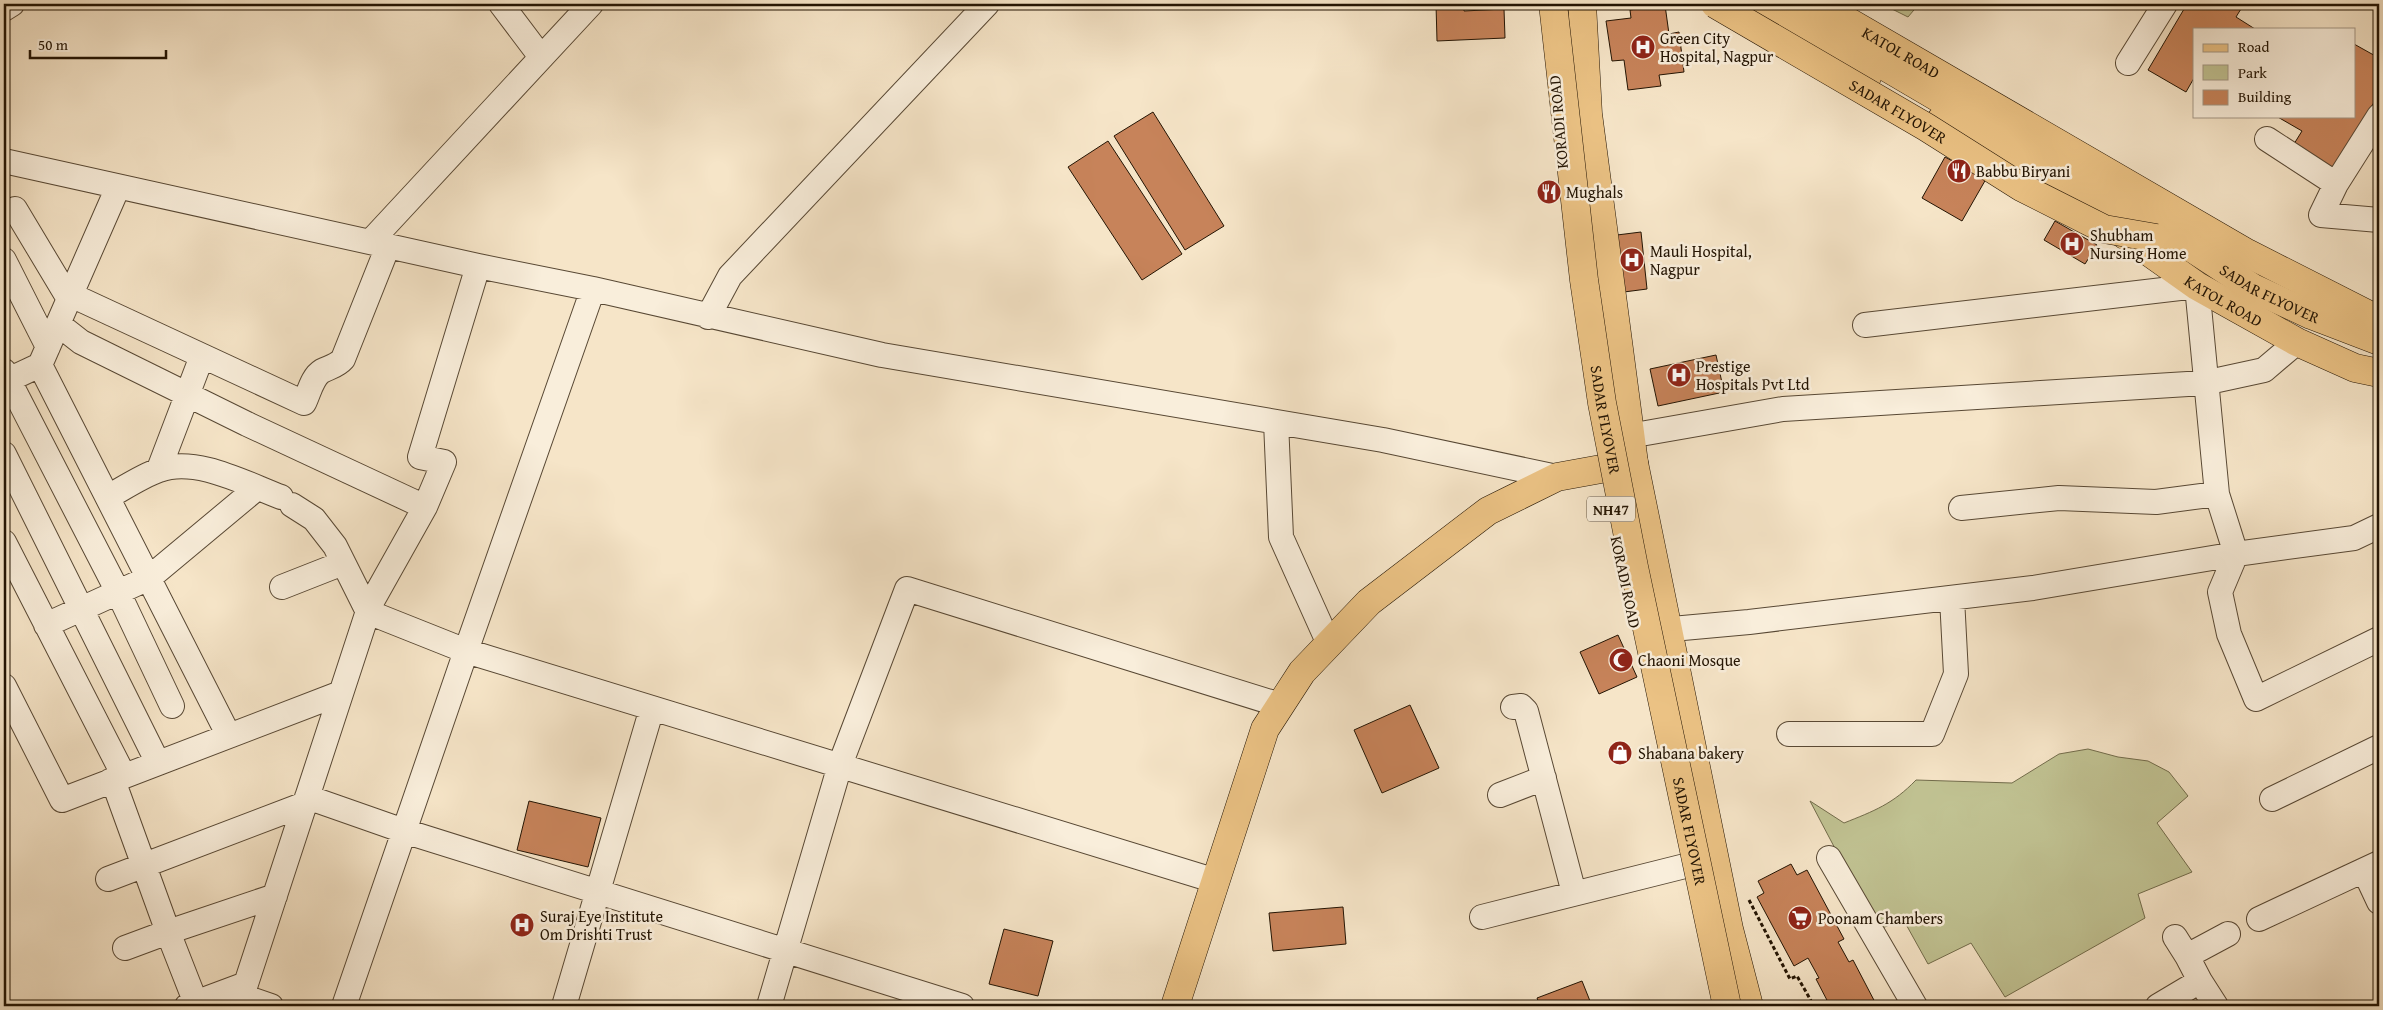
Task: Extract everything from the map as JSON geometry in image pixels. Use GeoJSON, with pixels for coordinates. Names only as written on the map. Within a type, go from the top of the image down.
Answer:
{"type":"FeatureCollection","features":[{"type":"Feature","properties":{"kind":"main road","name":"KORADI ROAD"},"geometry":{"type":"LineString","coordinates":[[1547,4],[1574,280],[1600,455],[1637,633],[1720,1006]]}},
{"type":"Feature","properties":{"kind":"main road","name":"SADAR FLYOVER"},"geometry":{"type":"LineString","coordinates":[[1553,4],[1584,280],[1602,402],[1636,576],[1727,1006]]}},
{"type":"Feature","properties":{"kind":"main road","name":"SADAR FLYOVER"},"geometry":{"type":"LineString","coordinates":[[1562,4],[1588,239],[1608,388],[1638,549],[1735,1006]]}},
{"type":"Feature","properties":{"kind":"main road","name":"KORADI ROAD"},"geometry":{"type":"LineString","coordinates":[[1582,4],[1588,114],[1634,463],[1728,929],[1749,1006]]}},
{"type":"Feature","properties":{"kind":"main road","name":"SADAR FLYOVER"},"geometry":{"type":"LineString","coordinates":[[1715,4],[1926,127],[2021,187],[2104,229],[2156,238],[2255,303],[2286,321],[2379,353]]}},
{"type":"Feature","properties":{"kind":"main road","name":"KATOL ROAD"},"geometry":{"type":"LineString","coordinates":[[1746,4],[1915,107],[2084,206],[2197,286],[2297,342],[2355,368],[2379,373]]}},
{"type":"Feature","properties":{"kind":"main road","name":"SADAR FLYOVER"},"geometry":{"type":"LineString","coordinates":[[1779,4],[2175,237],[2253,288],[2311,316],[2379,341]]}},
{"type":"Feature","properties":{"kind":"main road","name":"KATOL ROAD"},"geometry":{"type":"LineString","coordinates":[[1818,4],[2247,253],[2367,314],[2379,318]]}},
{"type":"Feature","properties":{"kind":"main road"},"geometry":{"type":"LineString","coordinates":[[1175,1006],[1265,728],[1302,672],[1370,602],[1488,511],[1600,455],[1634,463]]}},
{"type":"Feature","properties":{"kind":"street"},"geometry":{"type":"LineString","coordinates":[[4,10],[12,4]]}},
{"type":"Feature","properties":{"kind":"street"},"geometry":{"type":"LineString","coordinates":[[501,4],[541,58]]}},
{"type":"Feature","properties":{"kind":"street"},"geometry":{"type":"LineString","coordinates":[[16,209],[70,297],[304,403],[314,380],[320,372],[338,364],[343,359],[379,244],[541,58],[591,4]]}},
{"type":"Feature","properties":{"kind":"street"},"geometry":{"type":"LineString","coordinates":[[708,317],[730,276],[987,4]]}},
{"type":"Feature","properties":{"kind":"street"},"geometry":{"type":"LineString","coordinates":[[2128,63],[2165,4]]}},
{"type":"Feature","properties":{"kind":"street"},"geometry":{"type":"LineString","coordinates":[[2379,116],[2336,184],[2321,215],[2379,220]]}},
{"type":"Feature","properties":{"kind":"street"},"geometry":{"type":"LineString","coordinates":[[2267,139],[2336,184]]}},
{"type":"Feature","properties":{"kind":"street"},"geometry":{"type":"LineString","coordinates":[[4,161],[478,266],[593,289],[708,317],[882,355],[1383,440],[1557,477]]}},
{"type":"Feature","properties":{"kind":"street"},"geometry":{"type":"LineString","coordinates":[[118,187],[44,356],[5,377],[118,592],[172,706]]}},
{"type":"Feature","properties":{"kind":"street"},"geometry":{"type":"LineString","coordinates":[[4,260],[44,356],[108,497],[229,736]]}},
{"type":"Feature","properties":{"kind":"street"},"geometry":{"type":"LineString","coordinates":[[271,1006],[242,996],[368,612],[426,507],[444,462],[420,457],[478,266]]}},
{"type":"Feature","properties":{"kind":"street"},"geometry":{"type":"LineString","coordinates":[[1865,325],[2197,286],[2204,383],[2217,494],[2236,554],[2220,592],[2229,634],[2256,699],[2379,639]]}},
{"type":"Feature","properties":{"kind":"street"},"geometry":{"type":"LineString","coordinates":[[344,1006],[593,289]]}},
{"type":"Feature","properties":{"kind":"street"},"geometry":{"type":"LineString","coordinates":[[58,324],[81,342],[426,507]]}},
{"type":"Feature","properties":{"kind":"street"},"geometry":{"type":"LineString","coordinates":[[1600,455],[1630,436],[1783,409],[2204,383],[2264,370],[2297,342]]}},
{"type":"Feature","properties":{"kind":"street"},"geometry":{"type":"LineString","coordinates":[[159,469],[202,356]]}},
{"type":"Feature","properties":{"kind":"street"},"geometry":{"type":"LineString","coordinates":[[1276,422],[1281,537],[1328,644]]}},
{"type":"Feature","properties":{"kind":"street"},"geometry":{"type":"LineString","coordinates":[[4,454],[158,763]]}},
{"type":"Feature","properties":{"kind":"street"},"geometry":{"type":"LineString","coordinates":[[108,497],[159,469],[188,465],[256,488],[286,501],[314,519],[335,546],[368,612],[466,651],[1216,881]]}},
{"type":"Feature","properties":{"kind":"street"},"geometry":{"type":"LineString","coordinates":[[46,625],[149,578],[256,488]]}},
{"type":"Feature","properties":{"kind":"street"},"geometry":{"type":"LineString","coordinates":[[1961,508],[2059,498],[2156,502],[2217,494]]}},
{"type":"Feature","properties":{"kind":"street"},"geometry":{"type":"LineString","coordinates":[[1637,633],[1666,628],[1749,622],[2033,588],[2236,554],[2354,538],[2379,526]]}},
{"type":"Feature","properties":{"kind":"street"},"geometry":{"type":"LineString","coordinates":[[4,542],[46,625],[117,779]]}},
{"type":"Feature","properties":{"kind":"street"},"geometry":{"type":"LineString","coordinates":[[282,587],[344,563]]}},
{"type":"Feature","properties":{"kind":"street"},"geometry":{"type":"LineString","coordinates":[[769,1006],[840,766],[908,589],[1280,706]]}},
{"type":"Feature","properties":{"kind":"street"},"geometry":{"type":"LineString","coordinates":[[1789,734],[1932,734],[1956,674],[1952,598]]}},
{"type":"Feature","properties":{"kind":"street"},"geometry":{"type":"LineString","coordinates":[[4,686],[62,800],[341,693]]}},
{"type":"Feature","properties":{"kind":"street"},"geometry":{"type":"LineString","coordinates":[[1513,707],[1521,706],[1526,711],[1574,893]]}},
{"type":"Feature","properties":{"kind":"street"},"geometry":{"type":"LineString","coordinates":[[564,1006],[652,708]]}},
{"type":"Feature","properties":{"kind":"street"},"geometry":{"type":"LineString","coordinates":[[2272,798],[2379,747]]}},
{"type":"Feature","properties":{"kind":"street"},"geometry":{"type":"LineString","coordinates":[[1500,795],[1544,778]]}},
{"type":"Feature","properties":{"kind":"street"},"geometry":{"type":"LineString","coordinates":[[117,779],[114,783],[193,1005],[246,984]]}},
{"type":"Feature","properties":{"kind":"street"},"geometry":{"type":"LineString","coordinates":[[108,878],[306,800],[785,952],[962,1006]]}},
{"type":"Feature","properties":{"kind":"street"},"geometry":{"type":"LineString","coordinates":[[1829,858],[1915,1006]]}},
{"type":"Feature","properties":{"kind":"street"},"geometry":{"type":"LineString","coordinates":[[1482,917],[1689,865]]}},
{"type":"Feature","properties":{"kind":"street"},"geometry":{"type":"LineString","coordinates":[[2260,919],[2372,866],[2379,902]]}},
{"type":"Feature","properties":{"kind":"street"},"geometry":{"type":"LineString","coordinates":[[125,948],[275,896]]}},
{"type":"Feature","properties":{"kind":"street"},"geometry":{"type":"LineString","coordinates":[[2216,1006],[2181,947],[2228,934]]}},
{"type":"Feature","properties":{"kind":"street"},"geometry":{"type":"LineString","coordinates":[[2158,1006],[2200,981]]}},
{"type":"Feature","properties":{"kind":"path"},"geometry":{"type":"LineString","coordinates":[[1749,900],[1790,979],[1797,976],[1814,1006]]}},
{"type":"Feature","properties":{"kind":"green space"},"geometry":{"type":"Polygon","coordinates":[[[1882,4],[1919,4],[1908,17],[1882,4]]]}},
{"type":"Feature","properties":{"kind":"green space"},"geometry":{"type":"Polygon","coordinates":[[[2088,749],[2118,757],[2148,761],[2169,772],[2188,796],[2157,823],[2192,872],[2138,894],[2145,918],[2005,997],[1971,943],[1928,964],[1903,919],[1878,930],[1810,801],[1844,823],[1891,801],[1916,780],[2012,783],[2059,754],[2088,749]]]}},
{"type":"Feature","properties":{"kind":"building"},"geometry":{"type":"Polygon","coordinates":[[[1436,4],[1464,4],[1464,11],[1504,9],[1505,38],[1437,41],[1436,4]]]}},
{"type":"Feature","properties":{"kind":"building"},"geometry":{"type":"Polygon","coordinates":[[[2187,4],[2244,4],[2236,17],[2253,28],[2193,28],[2193,80],[2186,92],[2148,70],[2187,4]]]}},
{"type":"Feature","properties":{"kind":"building"},"geometry":{"type":"Polygon","coordinates":[[[1665,5],[1669,34],[1679,32],[1684,72],[1659,75],[1661,86],[1628,90],[1624,60],[1612,61],[1606,21],[1631,18],[1630,10],[1665,5]]]}},
{"type":"Feature","properties":{"kind":"building"},"geometry":{"type":"Polygon","coordinates":[[[2356,45],[2379,58],[2379,94],[2330,176],[2289,152],[2302,131],[2279,118],[2356,118],[2356,45]]]}},
{"type":"Feature","properties":{"kind":"building"},"geometry":{"type":"Polygon","coordinates":[[[1153,112],[1224,226],[1185,250],[1114,136],[1153,112]]]}},
{"type":"Feature","properties":{"kind":"building"},"geometry":{"type":"Polygon","coordinates":[[[1108,141],[1182,254],[1142,280],[1068,167],[1108,141]]]}},
{"type":"Feature","properties":{"kind":"building"},"geometry":{"type":"Polygon","coordinates":[[[1945,157],[1986,179],[1962,221],[1922,198],[1945,157]]]}},
{"type":"Feature","properties":{"kind":"building"},"geometry":{"type":"Polygon","coordinates":[[[2055,221],[2097,245],[2085,264],[2044,240],[2055,221]]]}},
{"type":"Feature","properties":{"kind":"building"},"geometry":{"type":"Polygon","coordinates":[[[1641,232],[1647,289],[1624,292],[1617,235],[1641,232]]]}},
{"type":"Feature","properties":{"kind":"building"},"geometry":{"type":"Polygon","coordinates":[[[1716,355],[1724,392],[1658,406],[1650,369],[1716,355]]]}},
{"type":"Feature","properties":{"kind":"building"},"geometry":{"type":"Polygon","coordinates":[[[1618,635],[1637,677],[1599,694],[1580,652],[1618,635]]]}},
{"type":"Feature","properties":{"kind":"building"},"geometry":{"type":"Polygon","coordinates":[[[1410,705],[1439,768],[1382,793],[1354,730],[1410,705]]]}},
{"type":"Feature","properties":{"kind":"building"},"geometry":{"type":"Polygon","coordinates":[[[529,801],[601,818],[588,867],[517,850],[529,801]]]}},
{"type":"Feature","properties":{"kind":"building","name":"Poonam Chambers"},"geometry":{"type":"Polygon","coordinates":[[[1791,864],[1797,875],[1807,870],[1844,939],[1838,942],[1849,962],[1853,960],[1877,1006],[1830,1006],[1816,979],[1819,978],[1808,958],[1794,966],[1757,897],[1764,893],[1758,881],[1791,864]]]}},
{"type":"Feature","properties":{"kind":"building"},"geometry":{"type":"Polygon","coordinates":[[[1343,907],[1346,944],[1273,951],[1269,913],[1343,907]]]}},
{"type":"Feature","properties":{"kind":"building"},"geometry":{"type":"Polygon","coordinates":[[[1004,929],[1053,941],[1038,996],[989,984],[1004,929]]]}},
{"type":"Feature","properties":{"kind":"building"},"geometry":{"type":"Polygon","coordinates":[[[1582,981],[1592,1006],[1540,1006],[1537,998],[1582,981]]]}},
{"type":"Feature","properties":{"kind":"place","name":"Green City Hospital, Nagpur"},"geometry":{"type":"Point","coordinates":[1643,47]}},
{"type":"Feature","properties":{"kind":"place","name":"Babbu Biryani"},"geometry":{"type":"Point","coordinates":[1959,171]}},
{"type":"Feature","properties":{"kind":"place","name":"Mughals"},"geometry":{"type":"Point","coordinates":[1549,192]}},
{"type":"Feature","properties":{"kind":"place","name":"Shubham Nursing Home"},"geometry":{"type":"Point","coordinates":[2072,244]}},
{"type":"Feature","properties":{"kind":"place","name":"Mauli Hospital, Nagpur"},"geometry":{"type":"Point","coordinates":[1632,260]}},
{"type":"Feature","properties":{"kind":"place","name":"Prestige Hospitals Pvt Ltd"},"geometry":{"type":"Point","coordinates":[1679,375]}},
{"type":"Feature","properties":{"kind":"place","name":"Chaoni Mosque"},"geometry":{"type":"Point","coordinates":[1621,660]}},
{"type":"Feature","properties":{"kind":"place","name":"Shabana bakery"},"geometry":{"type":"Point","coordinates":[1620,753]}},
{"type":"Feature","properties":{"kind":"place","name":"Poonam Chambers"},"geometry":{"type":"Point","coordinates":[1800,918]}},
{"type":"Feature","properties":{"kind":"place","name":"Suraj Eye Institute Om Drishti Trust"},"geometry":{"type":"Point","coordinates":[522,925]}}]}
